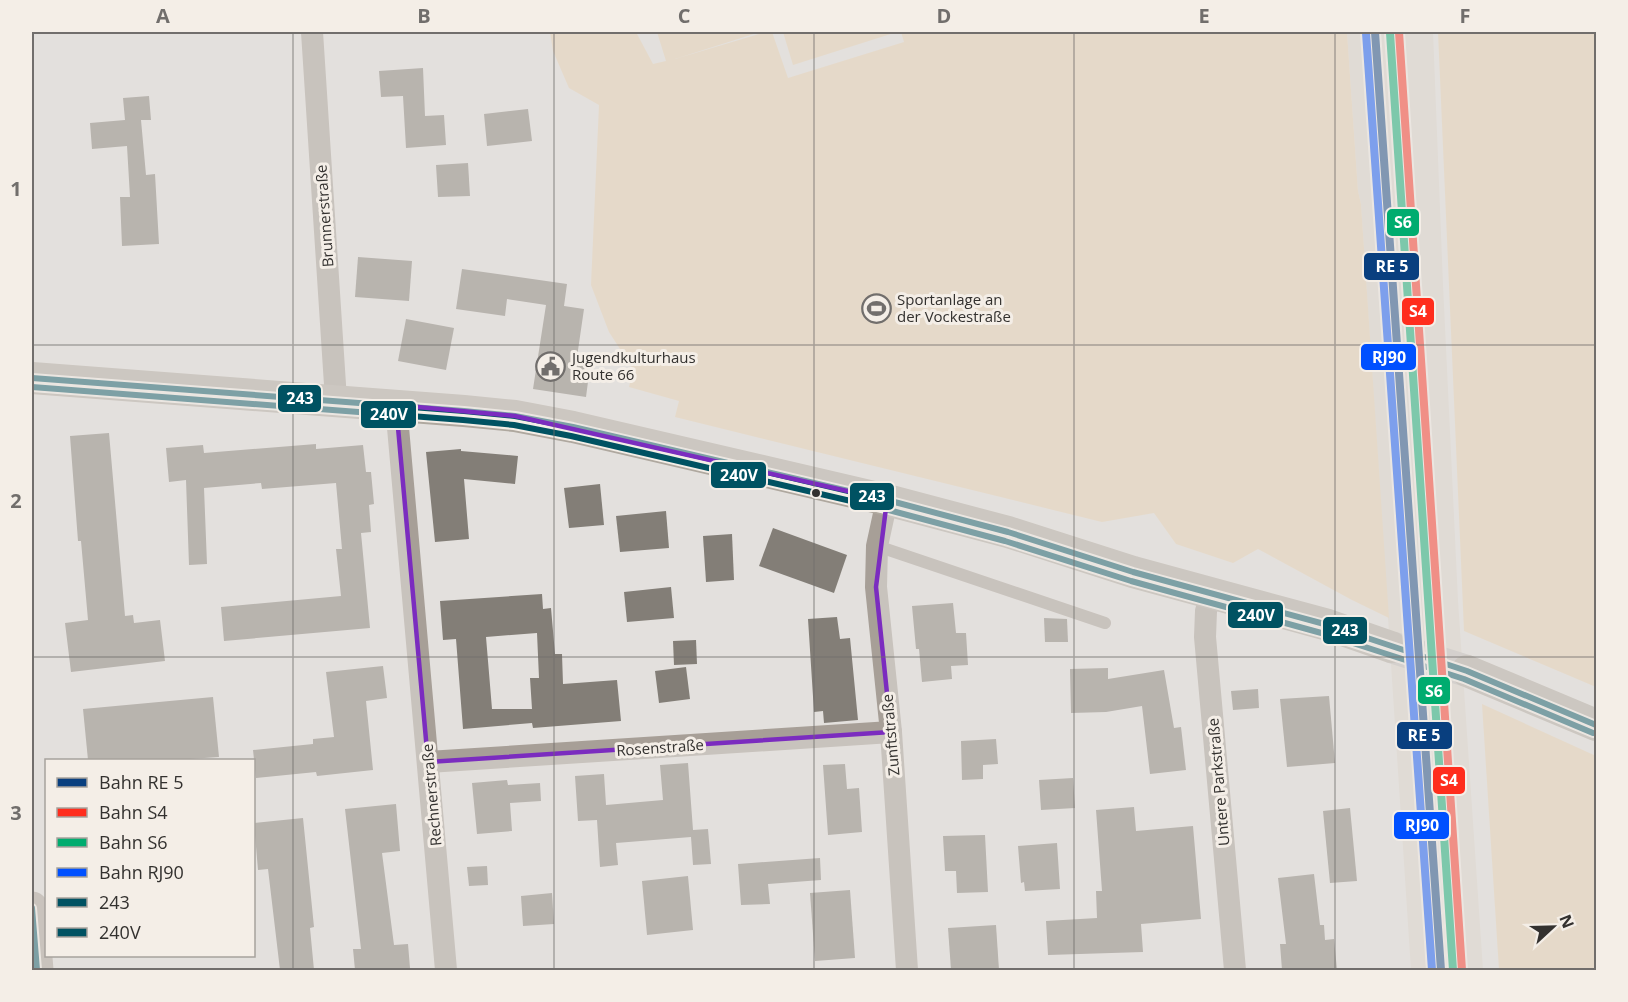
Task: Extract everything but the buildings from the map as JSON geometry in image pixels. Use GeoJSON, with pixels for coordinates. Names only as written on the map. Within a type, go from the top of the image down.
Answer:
{"type":"FeatureCollection","features":[{"type":"Feature","properties":{"kind":"main road"},"geometry":{"type":"LineString","coordinates":[[32,378],[336,400],[515,416],[887,500],[1008,532],[1133,572],[1328,625],[1391,647]]}},
{"type":"Feature","properties":{"kind":"main road"},"geometry":{"type":"LineString","coordinates":[[1467,671],[1596,725]]}},
{"type":"Feature","properties":{"kind":"main road"},"geometry":{"type":"LineString","coordinates":[[32,908],[38,970]]}},
{"type":"Feature","properties":{"kind":"street","name":"Brunnerstraße"},"geometry":{"type":"LineString","coordinates":[[312,32],[336,400]]}},
{"type":"Feature","properties":{"kind":"street","name":"Rechnerstraße"},"geometry":{"type":"LineString","coordinates":[[396,405],[446,970]]}},
{"type":"Feature","properties":{"kind":"street","name":"Zunftstraße"},"geometry":{"type":"LineString","coordinates":[[887,500],[877,546],[876,587],[891,732],[907,970]]}},
{"type":"Feature","properties":{"kind":"street","name":"Untere Parkstraße"},"geometry":{"type":"LineString","coordinates":[[1211,594],[1206,611],[1205,637],[1234,970]]}},
{"type":"Feature","properties":{"kind":"street","name":"Rosenstraße"},"geometry":{"type":"LineString","coordinates":[[428,762],[891,732]]}},
{"type":"Feature","properties":{"kind":"lane"},"geometry":{"type":"LineString","coordinates":[[877,546],[1105,623]]}},
{"type":"Feature","properties":{"kind":"highlighted area"},"geometry":{"type":"Polygon","coordinates":[[[396,405],[515,416],[887,500],[876,587],[891,732],[428,762],[396,405]]]}},
{"type":"Feature","properties":{"kind":"shaded area"},"geometry":{"type":"Polygon","coordinates":[[[550,32],[636,32],[653,64],[666,61],[657,32],[760,32],[675,59],[772,32],[788,78],[904,42],[901,32],[1347,32],[1389,618],[1258,549],[1233,563],[1176,544],[1154,513],[1102,522],[675,417],[679,401],[629,387],[633,369],[609,332],[591,285],[599,105],[569,88],[553,51],[550,32]]]}},
{"type":"Feature","properties":{"kind":"shaded area"},"geometry":{"type":"Polygon","coordinates":[[[783,32],[897,32],[793,65],[783,32]]]}},
{"type":"Feature","properties":{"kind":"shaded area"},"geometry":{"type":"Polygon","coordinates":[[[1347,32],[1433,32],[1458,601],[1483,970],[1411,970],[1361,204],[1358,191],[1347,32]]]}},
{"type":"Feature","properties":{"kind":"shaded area"},"geometry":{"type":"Polygon","coordinates":[[[1438,32],[1596,32],[1596,687],[1464,631],[1438,32]]]}},
{"type":"Feature","properties":{"kind":"shaded area"},"geometry":{"type":"Polygon","coordinates":[[[1482,704],[1596,756],[1596,970],[1499,970],[1482,704]]]}},
{"type":"Feature","properties":{"kind":"tunnel"},"geometry":{"type":"LineString","coordinates":[[1391,647],[1467,671]]}},
{"type":"Feature","properties":{"kind":"transit line"},"geometry":{"type":"LineString","coordinates":[[1375,32],[1441,970]]}},
{"type":"Feature","properties":{"kind":"transit line","name":"243"},"geometry":{"type":"LineString","coordinates":[[32,378],[464,411],[515,416],[573,427],[887,500],[1008,532],[1133,572],[1328,625],[1467,671],[1596,725]]}},
{"type":"Feature","properties":{"kind":"transit line","name":"240V"},"geometry":{"type":"LineString","coordinates":[[32,387],[463,420],[514,425],[571,436],[885,509],[1005,541],[1131,581],[1325,634],[1464,679],[1593,733]]}},
{"type":"Feature","properties":{"kind":"transit line","name":"243"},"geometry":{"type":"LineString","coordinates":[[32,908],[37,970]]}},
{"type":"Feature","properties":{"kind":"rail line","name":"S4"},"geometry":{"type":"LineString","coordinates":[[1399,32],[1462,970]]}},
{"type":"Feature","properties":{"kind":"rail line","name":"RJ90"},"geometry":{"type":"LineString","coordinates":[[1366,33],[1432,970]]}},
{"type":"Feature","properties":{"kind":"rail line","name":"S6"},"geometry":{"type":"LineString","coordinates":[[1390,33],[1453,970]]}},
{"type":"Feature","properties":{"kind":"place","name":"Sportanlage an der Vockestraße"},"geometry":{"type":"Point","coordinates":[876,308]}},
{"type":"Feature","properties":{"kind":"place","name":"Jugendkulturhaus Route 66"},"geometry":{"type":"Point","coordinates":[551,366]}}]}
